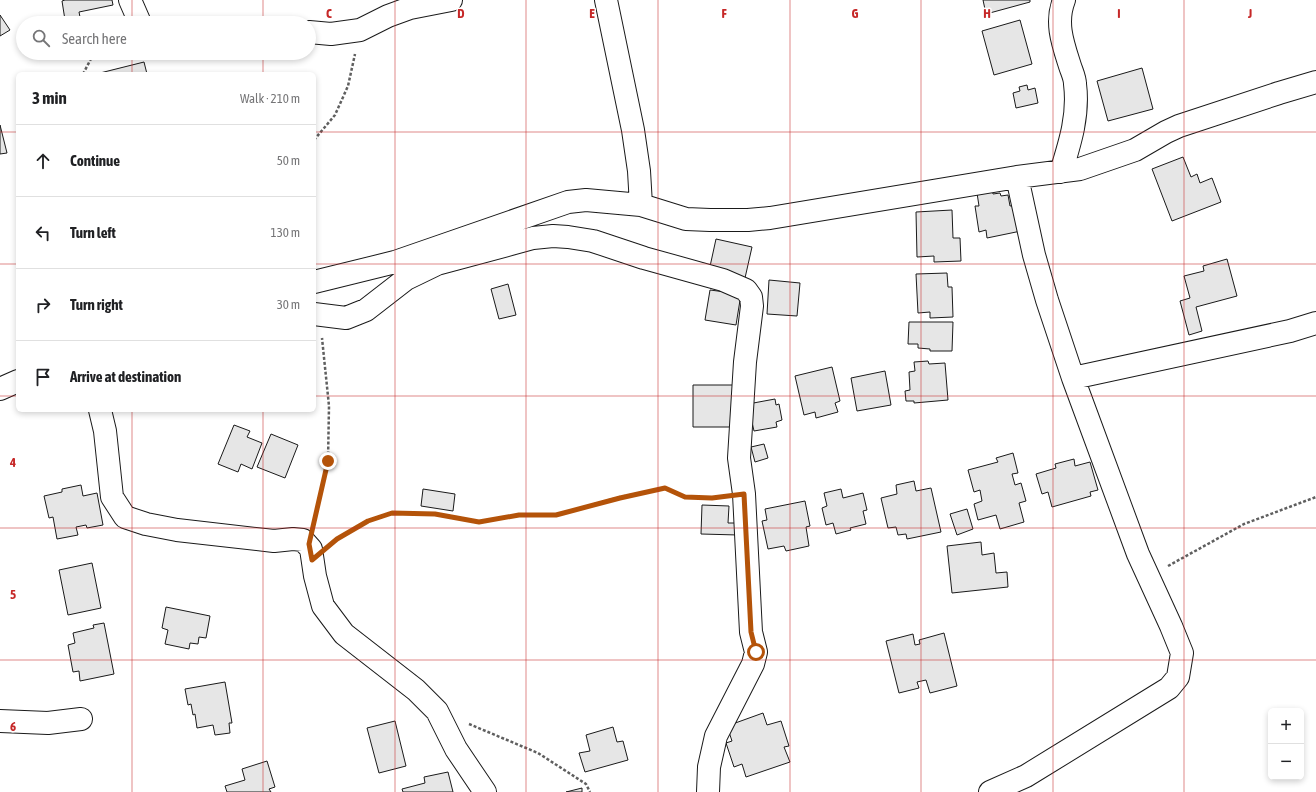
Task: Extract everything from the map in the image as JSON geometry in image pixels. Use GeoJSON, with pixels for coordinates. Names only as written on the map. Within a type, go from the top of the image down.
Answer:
{"type":"FeatureCollection","features":[{"type":"Feature","properties":{"kind":"street"},"geometry":{"type":"LineString","coordinates":[[130,0],[137,16]]}},
{"type":"Feature","properties":{"kind":"street"},"geometry":{"type":"LineString","coordinates":[[316,33],[331,34],[360,30],[388,16],[410,8],[451,0]]}},
{"type":"Feature","properties":{"kind":"street"},"geometry":{"type":"LineString","coordinates":[[606,0],[633,130],[639,171],[641,205]]}},
{"type":"Feature","properties":{"kind":"street"},"geometry":{"type":"LineString","coordinates":[[1061,172],[1073,133],[1076,108],[1076,83],[1063,42],[1059,21],[1064,0]]}},
{"type":"Feature","properties":{"kind":"street"},"geometry":{"type":"LineString","coordinates":[[316,282],[395,262],[568,202],[586,200],[641,205],[686,219],[748,220],[770,218],[1017,177],[1080,169],[1135,150],[1179,126],[1316,82]]}},
{"type":"Feature","properties":{"kind":"street"},"geometry":{"type":"LineString","coordinates":[[990,792],[1026,776],[1169,688],[1178,677],[1182,653],[1138,554],[1073,378],[1036,262],[1017,177]]}},
{"type":"Feature","properties":{"kind":"street"},"geometry":{"type":"LineString","coordinates":[[317,315],[346,318],[366,310],[406,278],[438,264],[533,238],[553,236],[593,241],[644,258],[723,280],[746,290],[751,297],[752,306],[745,362],[739,458],[744,494],[751,632],[756,652],[753,664],[716,736],[709,767],[708,792]]}},
{"type":"Feature","properties":{"kind":"street"},"geometry":{"type":"LineString","coordinates":[[1073,378],[1316,324]]}},
{"type":"Feature","properties":{"kind":"street"},"geometry":{"type":"LineString","coordinates":[[0,388],[16,382]]}},
{"type":"Feature","properties":{"kind":"street"},"geometry":{"type":"LineString","coordinates":[[100,412],[112,497],[124,517],[146,524],[177,530],[274,541],[293,539],[303,540],[311,555],[323,606],[344,634],[416,690],[437,711],[456,749],[485,792]]}},
{"type":"Feature","properties":{"kind":"street"},"geometry":{"type":"LineString","coordinates":[[0,721],[48,723],[81,719]]}},
{"type":"Feature","properties":{"kind":"path"},"geometry":{"type":"LineString","coordinates":[[316,138],[335,115],[348,86],[360,30]]}},
{"type":"Feature","properties":{"kind":"path"},"geometry":{"type":"LineString","coordinates":[[84,72],[90,60]]}},
{"type":"Feature","properties":{"kind":"path"},"geometry":{"type":"LineString","coordinates":[[317,315],[328,406],[328,461],[309,544],[311,555],[368,521],[392,513],[435,514],[479,522],[519,515],[556,515],[665,488],[685,497],[712,498],[744,494]]}},
{"type":"Feature","properties":{"kind":"path"},"geometry":{"type":"LineString","coordinates":[[1149,577],[1178,559],[1244,524],[1316,497]]}},
{"type":"Feature","properties":{"kind":"path"},"geometry":{"type":"LineString","coordinates":[[437,711],[538,753],[586,784],[590,792]]}},
{"type":"Feature","properties":{"kind":"building"},"geometry":{"type":"Polygon","coordinates":[[[112,0],[113,5],[79,12],[80,16],[64,16],[62,1],[112,0]]]}},
{"type":"Feature","properties":{"kind":"building"},"geometry":{"type":"Polygon","coordinates":[[[983,0],[1030,0],[1030,2],[986,14],[983,0]]]}},
{"type":"Feature","properties":{"kind":"building"},"geometry":{"type":"Polygon","coordinates":[[[0,15],[10,30],[0,36],[0,15]]]}},
{"type":"Feature","properties":{"kind":"building"},"geometry":{"type":"Polygon","coordinates":[[[1020,20],[1032,64],[994,75],[982,31],[1020,20]]]}},
{"type":"Feature","properties":{"kind":"building"},"geometry":{"type":"Polygon","coordinates":[[[144,62],[146,72],[104,72],[144,62]]]}},
{"type":"Feature","properties":{"kind":"building"},"geometry":{"type":"Polygon","coordinates":[[[1142,68],[1153,109],[1108,121],[1097,81],[1142,68]]]}},
{"type":"Feature","properties":{"kind":"building"},"geometry":{"type":"Polygon","coordinates":[[[1027,85],[1028,90],[1035,88],[1038,103],[1016,108],[1013,93],[1020,91],[1019,87],[1027,85]]]}},
{"type":"Feature","properties":{"kind":"building"},"geometry":{"type":"Polygon","coordinates":[[[0,125],[7,153],[0,154],[0,125]]]}},
{"type":"Feature","properties":{"kind":"building"},"geometry":{"type":"Polygon","coordinates":[[[1183,157],[1191,177],[1197,174],[1200,183],[1212,178],[1221,202],[1172,221],[1152,169],[1183,157]]]}},
{"type":"Feature","properties":{"kind":"building"},"geometry":{"type":"Polygon","coordinates":[[[992,190],[993,194],[1000,193],[1001,196],[1008,195],[1010,206],[1017,205],[1021,231],[987,238],[986,230],[979,232],[975,206],[979,206],[977,193],[992,190]]]}},
{"type":"Feature","properties":{"kind":"building"},"geometry":{"type":"Polygon","coordinates":[[[952,210],[953,238],[960,238],[961,261],[934,262],[934,256],[917,257],[916,212],[952,210]]]}},
{"type":"Feature","properties":{"kind":"building"},"geometry":{"type":"Polygon","coordinates":[[[716,239],[752,247],[745,278],[709,271],[716,239]]]}},
{"type":"Feature","properties":{"kind":"building"},"geometry":{"type":"Polygon","coordinates":[[[1227,259],[1237,296],[1196,307],[1202,331],[1189,335],[1180,301],[1190,298],[1184,276],[1204,271],[1203,266],[1227,259]]]}},
{"type":"Feature","properties":{"kind":"building"},"geometry":{"type":"Polygon","coordinates":[[[947,273],[948,287],[952,287],[953,317],[930,318],[930,312],[918,313],[916,274],[947,273]]]}},
{"type":"Feature","properties":{"kind":"building"},"geometry":{"type":"Polygon","coordinates":[[[769,280],[800,283],[797,316],[767,314],[769,280]]]}},
{"type":"Feature","properties":{"kind":"building"},"geometry":{"type":"Polygon","coordinates":[[[508,284],[516,315],[499,319],[491,289],[508,284]]]}},
{"type":"Feature","properties":{"kind":"building"},"geometry":{"type":"Polygon","coordinates":[[[710,290],[741,294],[736,325],[705,320],[710,290]]]}},
{"type":"Feature","properties":{"kind":"building"},"geometry":{"type":"Polygon","coordinates":[[[909,322],[953,322],[952,351],[930,351],[930,349],[918,348],[918,344],[908,344],[909,322]]]}},
{"type":"Feature","properties":{"kind":"building"},"geometry":{"type":"Polygon","coordinates":[[[928,361],[929,364],[945,363],[948,400],[914,403],[914,401],[906,401],[905,391],[910,390],[909,372],[915,371],[914,362],[928,361]]]}},
{"type":"Feature","properties":{"kind":"building"},"geometry":{"type":"Polygon","coordinates":[[[832,367],[840,401],[835,403],[838,412],[816,418],[815,412],[804,415],[795,376],[832,367]]]}},
{"type":"Feature","properties":{"kind":"building"},"geometry":{"type":"Polygon","coordinates":[[[885,371],[891,405],[857,411],[851,378],[885,371]]]}},
{"type":"Feature","properties":{"kind":"building"},"geometry":{"type":"Polygon","coordinates":[[[693,385],[733,385],[733,427],[693,427],[693,385]]]}},
{"type":"Feature","properties":{"kind":"building"},"geometry":{"type":"Polygon","coordinates":[[[775,399],[776,405],[779,404],[782,420],[776,422],[777,427],[754,431],[748,404],[775,399]]]}},
{"type":"Feature","properties":{"kind":"building"},"geometry":{"type":"Polygon","coordinates":[[[234,425],[250,431],[247,437],[262,443],[252,469],[241,464],[238,472],[218,464],[234,425]]]}},
{"type":"Feature","properties":{"kind":"building"},"geometry":{"type":"Polygon","coordinates":[[[271,434],[298,445],[285,478],[257,467],[271,434]]]}},
{"type":"Feature","properties":{"kind":"building"},"geometry":{"type":"Polygon","coordinates":[[[764,444],[768,458],[755,462],[751,447],[764,444]]]}},
{"type":"Feature","properties":{"kind":"building"},"geometry":{"type":"Polygon","coordinates":[[[1013,453],[1018,473],[1012,474],[1015,485],[1021,483],[1026,501],[1019,503],[1024,522],[1000,529],[996,515],[978,520],[974,504],[982,501],[980,490],[974,492],[968,470],[998,462],[996,458],[1013,453]]]}},
{"type":"Feature","properties":{"kind":"building"},"geometry":{"type":"Polygon","coordinates":[[[1074,459],[1075,466],[1090,462],[1098,490],[1090,492],[1091,496],[1052,507],[1048,492],[1042,494],[1036,474],[1056,468],[1055,464],[1074,459]]]}},
{"type":"Feature","properties":{"kind":"building"},"geometry":{"type":"Polygon","coordinates":[[[914,481],[916,491],[931,488],[941,532],[907,539],[906,534],[898,535],[896,527],[888,528],[881,498],[897,494],[896,485],[914,481]]]}},
{"type":"Feature","properties":{"kind":"building"},"geometry":{"type":"Polygon","coordinates":[[[81,485],[83,496],[97,493],[103,525],[87,528],[86,525],[76,527],[78,535],[57,539],[53,517],[49,518],[44,496],[62,492],[62,489],[81,485]]]}},
{"type":"Feature","properties":{"kind":"building"},"geometry":{"type":"Polygon","coordinates":[[[423,489],[455,494],[453,511],[421,506],[423,489]]]}},
{"type":"Feature","properties":{"kind":"building"},"geometry":{"type":"Polygon","coordinates":[[[841,489],[843,498],[863,493],[867,510],[863,511],[866,524],[850,528],[851,530],[836,534],[833,523],[826,525],[822,508],[827,506],[824,493],[841,489]]]}},
{"type":"Feature","properties":{"kind":"building"},"geometry":{"type":"Polygon","coordinates":[[[805,501],[810,526],[806,527],[809,546],[786,551],[784,546],[768,549],[762,521],[767,520],[765,509],[805,501]]]}},
{"type":"Feature","properties":{"kind":"building"},"geometry":{"type":"Polygon","coordinates":[[[702,505],[729,506],[728,523],[738,523],[738,535],[701,534],[702,505]]]}},
{"type":"Feature","properties":{"kind":"building"},"geometry":{"type":"Polygon","coordinates":[[[967,509],[973,529],[957,535],[950,514],[967,509]]]}},
{"type":"Feature","properties":{"kind":"building"},"geometry":{"type":"Polygon","coordinates":[[[981,542],[982,555],[994,553],[996,573],[1007,572],[1008,587],[952,593],[947,546],[981,542]]]}},
{"type":"Feature","properties":{"kind":"building"},"geometry":{"type":"Polygon","coordinates":[[[92,563],[101,608],[68,615],[59,570],[92,563]]]}},
{"type":"Feature","properties":{"kind":"building"},"geometry":{"type":"Polygon","coordinates":[[[166,607],[210,616],[206,638],[199,637],[198,644],[190,643],[189,649],[165,644],[168,630],[162,628],[166,607]]]}},
{"type":"Feature","properties":{"kind":"building"},"geometry":{"type":"Polygon","coordinates":[[[104,623],[114,674],[80,681],[79,671],[73,672],[68,645],[75,643],[73,633],[94,628],[93,625],[104,623]]]}},
{"type":"Feature","properties":{"kind":"building"},"geometry":{"type":"Polygon","coordinates":[[[944,633],[957,686],[930,693],[926,680],[917,682],[919,688],[899,693],[886,641],[913,634],[915,645],[920,644],[919,640],[944,633]]]}},
{"type":"Feature","properties":{"kind":"building"},"geometry":{"type":"Polygon","coordinates":[[[225,682],[232,723],[229,723],[230,733],[215,735],[213,725],[197,728],[195,714],[193,715],[191,704],[188,705],[185,689],[225,682]]]}},
{"type":"Feature","properties":{"kind":"building"},"geometry":{"type":"Polygon","coordinates":[[[763,713],[767,725],[781,721],[789,746],[784,747],[790,762],[746,777],[742,764],[734,767],[726,743],[732,741],[727,726],[763,713]]]}},
{"type":"Feature","properties":{"kind":"building"},"geometry":{"type":"Polygon","coordinates":[[[395,721],[406,766],[379,773],[367,728],[395,721]]]}},
{"type":"Feature","properties":{"kind":"building"},"geometry":{"type":"Polygon","coordinates":[[[613,727],[617,742],[623,741],[628,760],[585,772],[579,753],[590,751],[586,735],[613,727]]]}},
{"type":"Feature","properties":{"kind":"building"},"geometry":{"type":"Polygon","coordinates":[[[267,761],[275,787],[269,789],[271,792],[227,792],[225,786],[245,780],[242,769],[267,761]]]}},
{"type":"Feature","properties":{"kind":"building"},"geometry":{"type":"Polygon","coordinates":[[[448,772],[453,792],[403,792],[402,789],[425,783],[424,777],[448,772]]]}},
{"type":"Feature","properties":{"kind":"building"},"geometry":{"type":"Polygon","coordinates":[[[582,788],[582,792],[566,792],[582,788]]]}},
{"type":"Feature","properties":{"kind":"route"},"geometry":{"type":"LineString","coordinates":[[328,461],[309,544],[312,560],[337,539],[368,521],[392,513],[404,512],[435,514],[479,522],[519,515],[556,515],[665,488],[685,497],[712,498],[744,494],[751,632],[756,652]]}}]}
